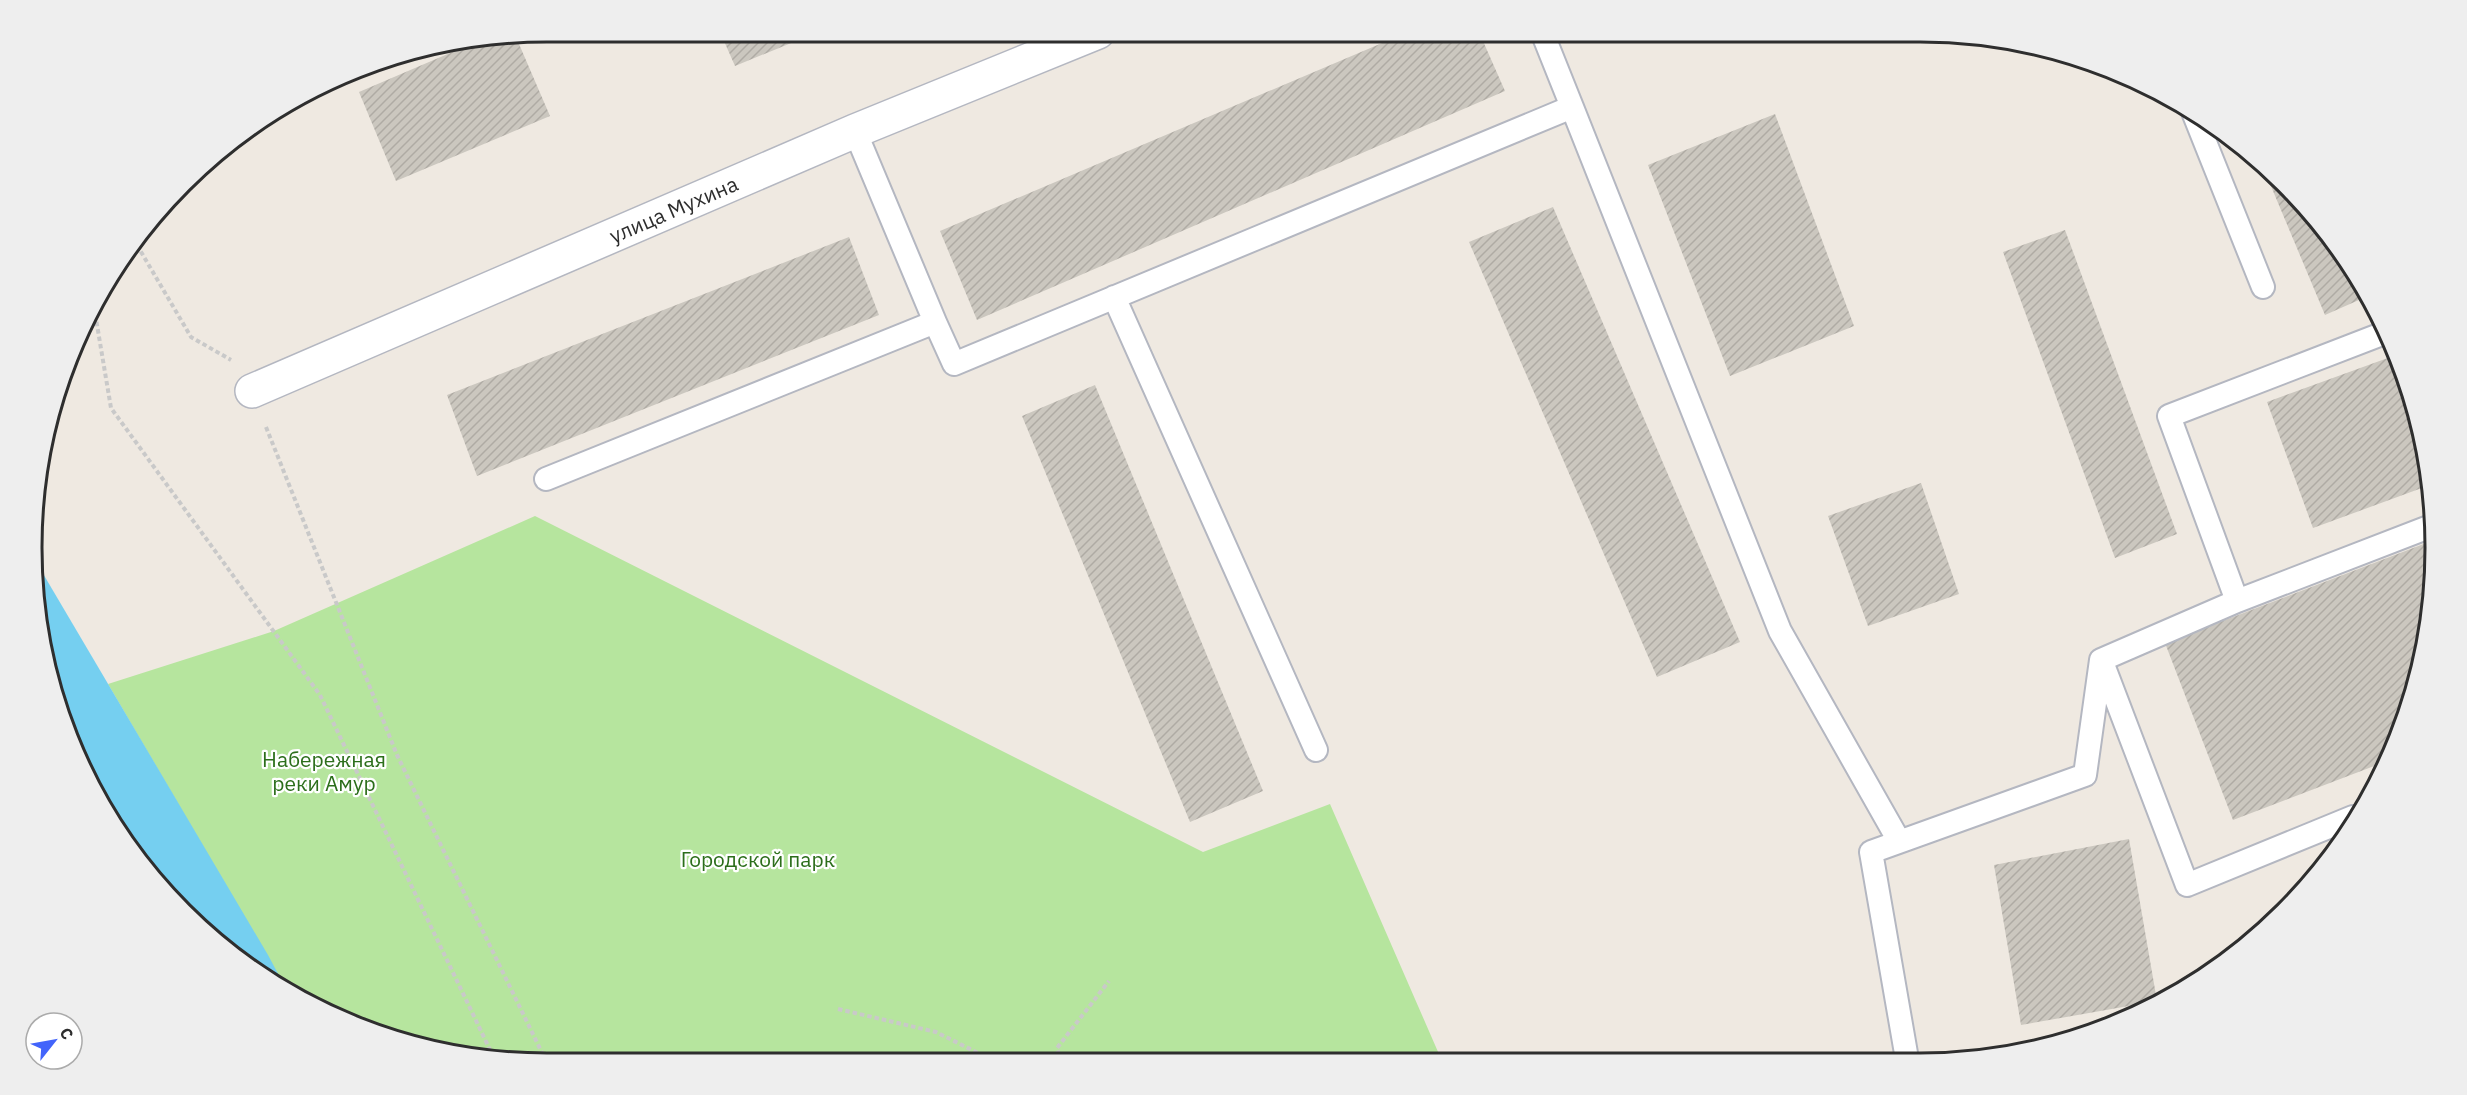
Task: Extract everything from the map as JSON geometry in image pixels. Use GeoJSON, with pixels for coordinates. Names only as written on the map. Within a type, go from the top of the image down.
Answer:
{"type":"FeatureCollection","features":[{"type":"Feature","properties":{"kind":"street","name":"улица Мухина"},"geometry":{"type":"LineString","coordinates":[[252,392],[855,131],[1073,42]]}},
{"type":"Feature","properties":{"kind":"lane"},"geometry":{"type":"LineString","coordinates":[[1546,42],[1780,632],[1899,841]]}},
{"type":"Feature","properties":{"kind":"lane"},"geometry":{"type":"LineString","coordinates":[[855,131],[954,364],[1572,107]]}},
{"type":"Feature","properties":{"kind":"lane"},"geometry":{"type":"LineString","coordinates":[[2199,126],[2263,287]]}},
{"type":"Feature","properties":{"kind":"lane"},"geometry":{"type":"LineString","coordinates":[[1114,297],[1316,750]]}},
{"type":"Feature","properties":{"kind":"lane"},"geometry":{"type":"LineString","coordinates":[[546,479],[935,322]]}},
{"type":"Feature","properties":{"kind":"lane"},"geometry":{"type":"LineString","coordinates":[[2237,601],[2169,416],[2378,335]]}},
{"type":"Feature","properties":{"kind":"lane"},"geometry":{"type":"LineString","coordinates":[[2102,660],[2237,601],[2424,529]]}},
{"type":"Feature","properties":{"kind":"lane"},"geometry":{"type":"LineString","coordinates":[[1906,1053],[1871,852],[2085,775],[2102,660]]}},
{"type":"Feature","properties":{"kind":"lane"},"geometry":{"type":"LineString","coordinates":[[2102,660],[2187,885],[2345,820]]}},
{"type":"Feature","properties":{"kind":"path"},"geometry":{"type":"LineString","coordinates":[[139,249],[191,337],[234,362],[252,392],[397,755],[542,1053]]}},
{"type":"Feature","properties":{"kind":"path"},"geometry":{"type":"LineString","coordinates":[[96,320],[111,408],[320,695],[490,1050]]}},
{"type":"Feature","properties":{"kind":"path"},"geometry":{"type":"LineString","coordinates":[[1058,1053],[1057,1048],[1109,981]]}},
{"type":"Feature","properties":{"kind":"path"},"geometry":{"type":"LineString","coordinates":[[838,1009],[936,1032],[978,1053]]}},
{"type":"Feature","properties":{"kind":"green space","name":"Городской парк"},"geometry":{"type":"Polygon","coordinates":[[[535,516],[1203,852],[1330,804],[1439,1053],[514,1052],[482,1049],[417,1036],[354,1015],[278,975],[108,684],[274,631],[535,516]]]}},
{"type":"Feature","properties":{"kind":"water"},"geometry":{"type":"Polygon","coordinates":[[[43,573],[279,975],[240,949],[190,905],[146,855],[110,800],[80,741],[59,678],[46,613],[43,573]]]}},
{"type":"Feature","properties":{"kind":"building"},"geometry":{"type":"Polygon","coordinates":[[[724,42],[794,42],[735,66],[724,42]]]}},
{"type":"Feature","properties":{"kind":"building"},"geometry":{"type":"Polygon","coordinates":[[[1384,42],[1483,42],[1505,91],[977,320],[940,231],[1384,42]]]}},
{"type":"Feature","properties":{"kind":"building"},"geometry":{"type":"Polygon","coordinates":[[[519,43],[550,116],[396,181],[359,92],[455,51],[519,43]]]}},
{"type":"Feature","properties":{"kind":"building"},"geometry":{"type":"Polygon","coordinates":[[[1775,114],[1854,326],[1730,376],[1648,165],[1775,114]]]}},
{"type":"Feature","properties":{"kind":"building"},"geometry":{"type":"Polygon","coordinates":[[[2270,183],[2321,240],[2360,300],[2325,315],[2270,183]]]}},
{"type":"Feature","properties":{"kind":"building"},"geometry":{"type":"Polygon","coordinates":[[[1553,207],[1740,642],[1657,677],[1469,242],[1553,207]]]}},
{"type":"Feature","properties":{"kind":"building"},"geometry":{"type":"Polygon","coordinates":[[[2065,230],[2177,534],[2115,558],[2003,252],[2065,230]]]}},
{"type":"Feature","properties":{"kind":"building"},"geometry":{"type":"Polygon","coordinates":[[[849,237],[879,315],[477,476],[447,395],[849,237]]]}},
{"type":"Feature","properties":{"kind":"building"},"geometry":{"type":"Polygon","coordinates":[[[2388,358],[2408,417],[2422,488],[2313,528],[2267,402],[2388,358]]]}},
{"type":"Feature","properties":{"kind":"building"},"geometry":{"type":"Polygon","coordinates":[[[1095,385],[1263,791],[1190,822],[1022,416],[1095,385]]]}},
{"type":"Feature","properties":{"kind":"building"},"geometry":{"type":"Polygon","coordinates":[[[1921,483],[1959,594],[1868,626],[1828,516],[1921,483]]]}},
{"type":"Feature","properties":{"kind":"building"},"geometry":{"type":"Polygon","coordinates":[[[2425,543],[2421,613],[2408,678],[2387,741],[2376,765],[2233,820],[2165,643],[2425,543]]]}},
{"type":"Feature","properties":{"kind":"building"},"geometry":{"type":"Polygon","coordinates":[[[2129,839],[2156,994],[2134,1005],[2021,1025],[1994,865],[2129,839]]]}},
{"type":"Feature","properties":{"kind":"park label","name":"Набережная реки Амур"},"geometry":{"type":"Point","coordinates":[324,771]}}]}
